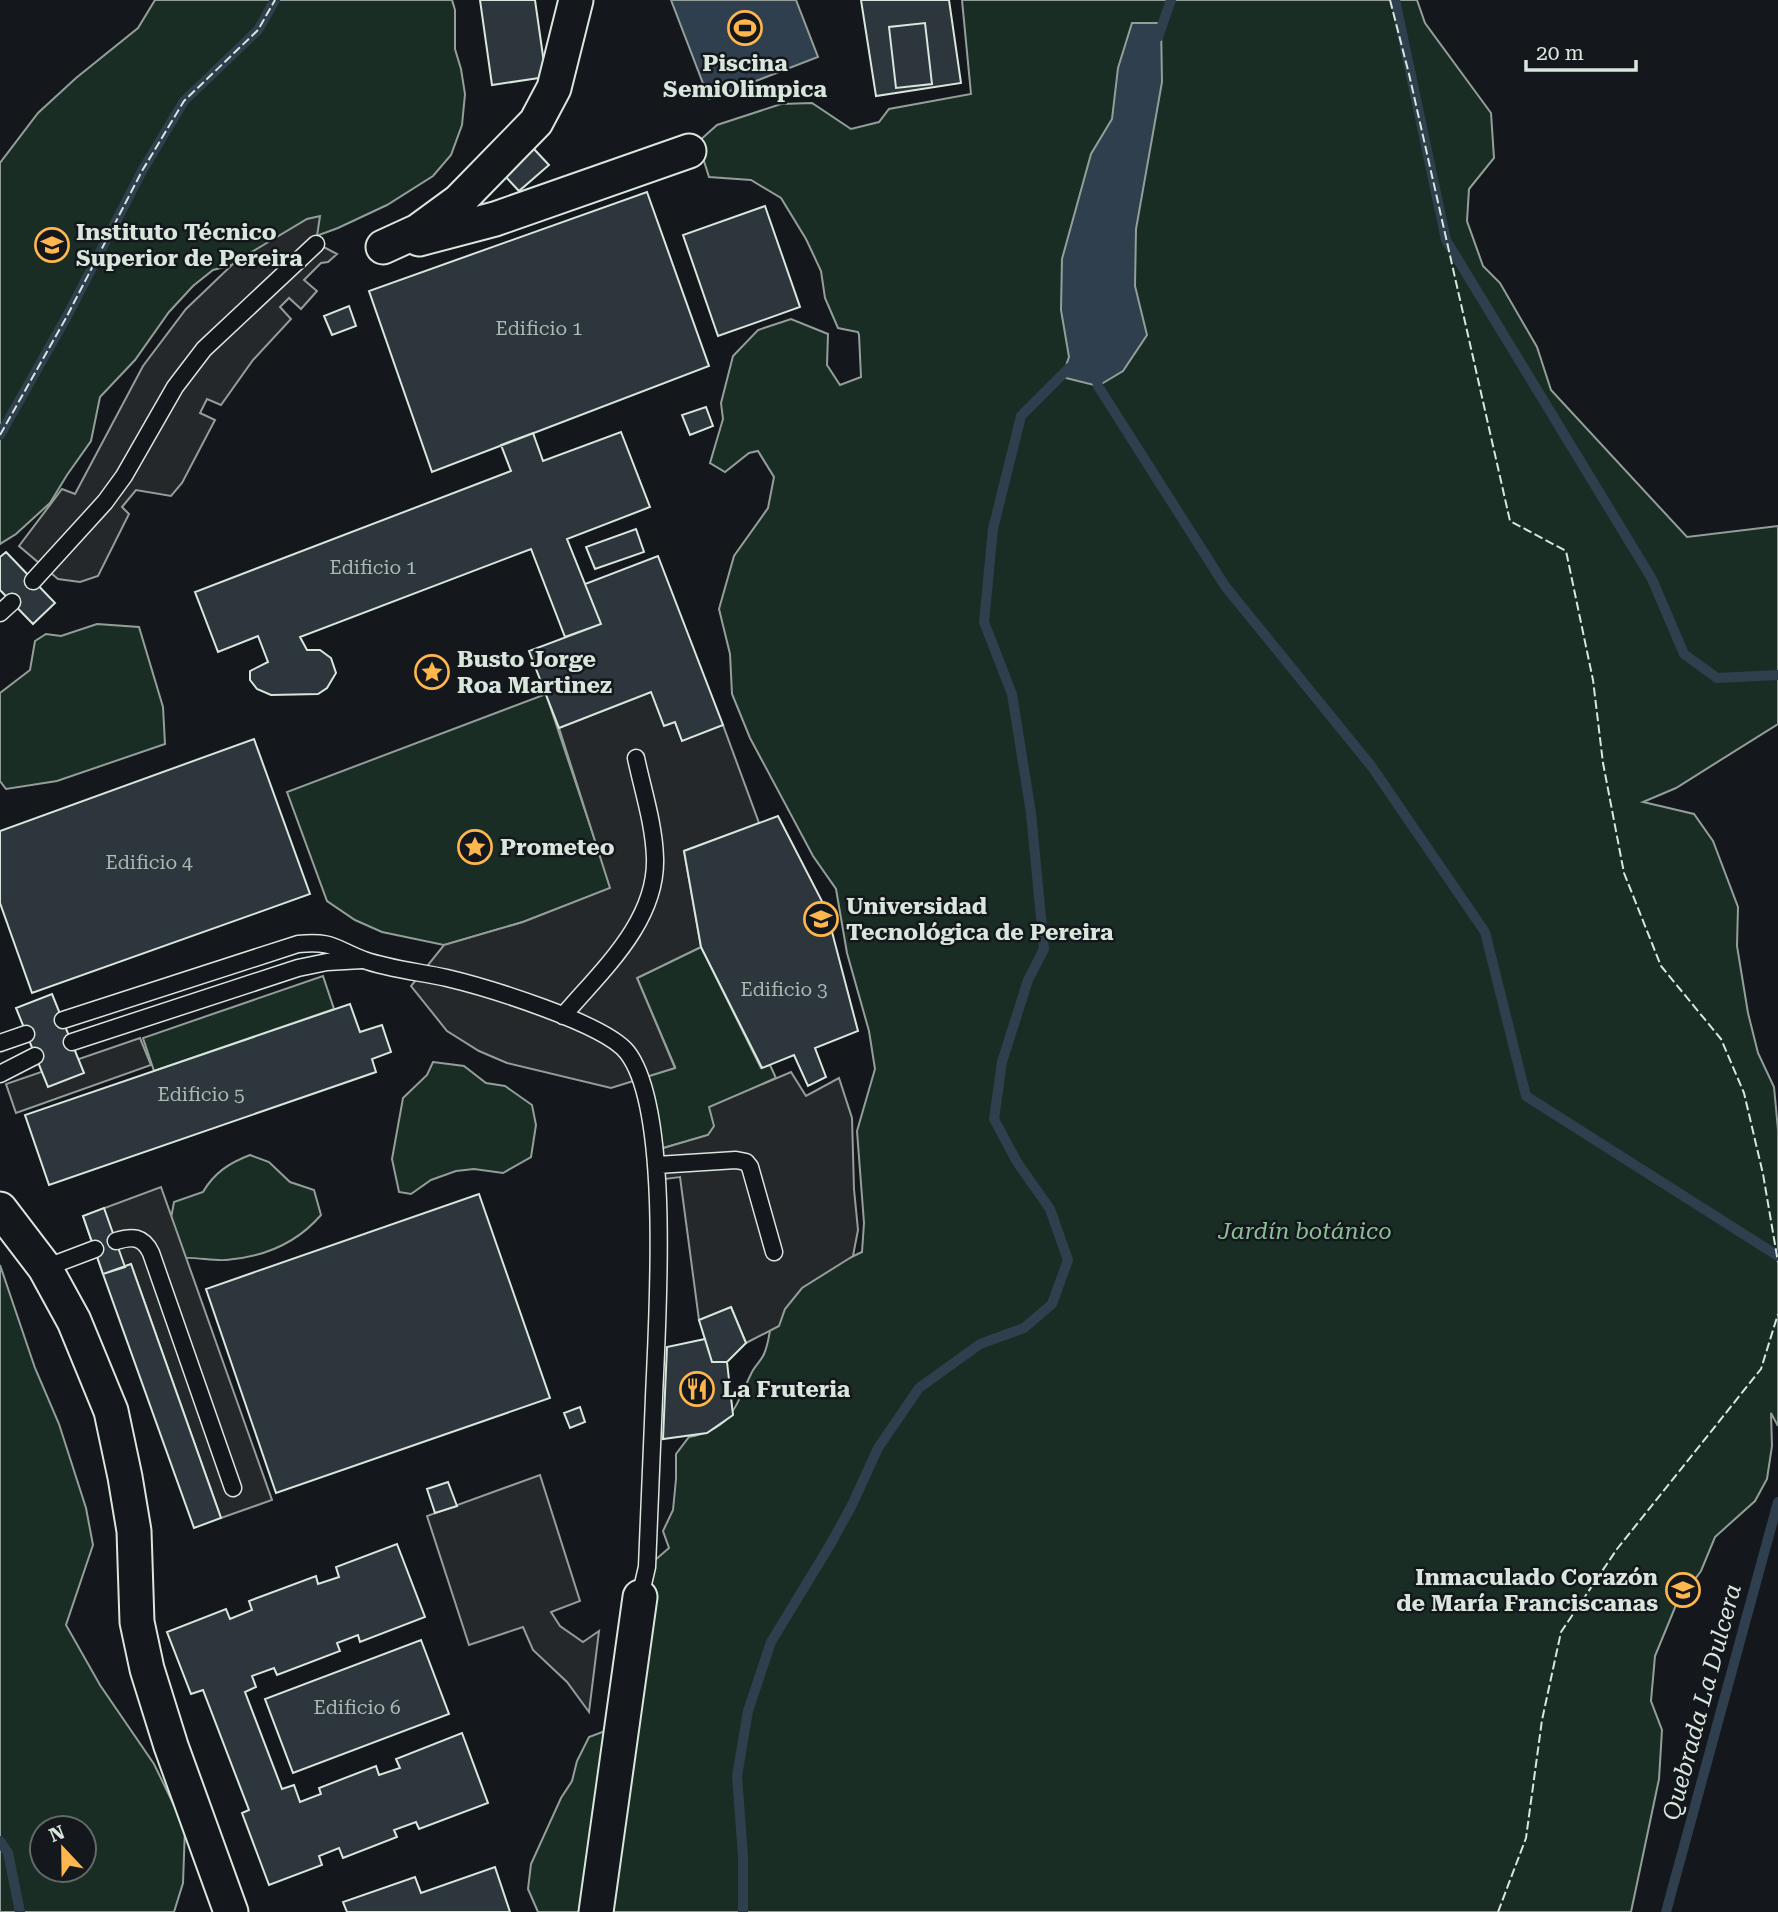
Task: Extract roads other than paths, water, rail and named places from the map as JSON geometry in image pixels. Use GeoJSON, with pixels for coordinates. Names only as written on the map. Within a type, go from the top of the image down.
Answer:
{"type":"FeatureCollection","features":[{"type":"Feature","properties":{"kind":"street"},"geometry":{"type":"LineString","coordinates":[[576,0],[554,88],[536,122],[459,201],[418,231],[383,247],[495,219],[689,151]]}},
{"type":"Feature","properties":{"kind":"street"},"geometry":{"type":"LineString","coordinates":[[0,1209],[45,1269],[74,1321],[111,1411],[134,1531],[137,1622],[147,1669],[171,1746],[231,1912]]}},
{"type":"Feature","properties":{"kind":"street"},"geometry":{"type":"LineString","coordinates":[[596,1912],[640,1597]]}},
{"type":"Feature","properties":{"kind":"lane"},"geometry":{"type":"LineString","coordinates":[[33,581],[87,525],[117,485],[175,387],[204,349],[316,244]]}},
{"type":"Feature","properties":{"kind":"lane"},"geometry":{"type":"LineString","coordinates":[[563,1016],[639,922],[652,890],[655,860],[652,833],[636,758]]}},
{"type":"Feature","properties":{"kind":"lane"},"geometry":{"type":"LineString","coordinates":[[63,1020],[298,944],[322,942],[364,960],[468,983],[563,1016],[618,1042],[636,1066],[646,1100],[657,1165],[658,1309],[647,1567],[640,1597]]}},
{"type":"Feature","properties":{"kind":"lane"},"geometry":{"type":"LineString","coordinates":[[72,1042],[298,968],[327,962],[364,960]]}},
{"type":"Feature","properties":{"kind":"lane"},"geometry":{"type":"LineString","coordinates":[[0,1044],[26,1034]]}},
{"type":"Feature","properties":{"kind":"lane"},"geometry":{"type":"LineString","coordinates":[[0,1074],[35,1056]]}},
{"type":"Feature","properties":{"kind":"lane"},"geometry":{"type":"LineString","coordinates":[[657,1165],[736,1160],[746,1162],[752,1174],[774,1252]]}},
{"type":"Feature","properties":{"kind":"lane"},"geometry":{"type":"LineString","coordinates":[[116,1241],[132,1237],[147,1244],[233,1488]]}},
{"type":"Feature","properties":{"kind":"lane"},"geometry":{"type":"LineString","coordinates":[[45,1269],[94,1249]]}},
{"type":"Feature","properties":{"kind":"water","name":"Piscina SemiOlimpica"},"geometry":{"type":"Polygon","coordinates":[[[671,0],[796,0],[818,57],[709,99],[671,0]]]}},
{"type":"Feature","properties":{"kind":"water"},"geometry":{"type":"Polygon","coordinates":[[[1132,23],[1161,23],[1162,82],[1136,229],[1135,286],[1147,335],[1123,371],[1098,386],[1062,377],[1069,357],[1061,310],[1062,259],[1091,154],[1112,119],[1118,68],[1132,23]]]}},
{"type":"Feature","properties":{"kind":"waterway"},"geometry":{"type":"LineString","coordinates":[[0,435],[66,318],[142,171],[184,101],[258,30],[275,0]]}},
{"type":"Feature","properties":{"kind":"waterway"},"geometry":{"type":"LineString","coordinates":[[1158,37],[1171,0]]}},
{"type":"Feature","properties":{"kind":"waterway"},"geometry":{"type":"LineString","coordinates":[[1395,0],[1446,240],[1652,579],[1684,654],[1717,678],[1778,675]]}},
{"type":"Feature","properties":{"kind":"waterway"},"geometry":{"type":"LineString","coordinates":[[743,1912],[743,1856],[737,1776],[748,1711],[771,1642],[830,1545],[878,1448],[919,1388],[980,1344],[1024,1328],[1052,1304],[1068,1260],[1050,1209],[1017,1162],[994,1119],[1002,1062],[1028,980],[1044,949],[1031,813],[1012,694],[984,622],[993,529],[1021,416],[1069,368]]}},
{"type":"Feature","properties":{"kind":"waterway"},"geometry":{"type":"LineString","coordinates":[[1096,372],[1098,386],[1225,586],[1372,767],[1485,932],[1526,1096],[1778,1256]]}},
{"type":"Feature","properties":{"kind":"waterway","name":"Quebrada La Dulcera"},"geometry":{"type":"LineString","coordinates":[[1666,1912],[1778,1502]]}},
{"type":"Feature","properties":{"kind":"waterway","name":"Quebrada La Dulcera"},"geometry":{"type":"LineString","coordinates":[[0,1841],[8,1853],[20,1912]]}},
{"type":"Feature","properties":{"kind":"place","name":"Piscina SemiOlimpica"},"geometry":{"type":"Point","coordinates":[745,28]}},
{"type":"Feature","properties":{"kind":"place","name":"Instituto Técnico Superior de Pereira"},"geometry":{"type":"Point","coordinates":[52,245]}},
{"type":"Feature","properties":{"kind":"place","name":"Busto Jorge Roa Martinez"},"geometry":{"type":"Point","coordinates":[432,672]}},
{"type":"Feature","properties":{"kind":"place","name":"Prometeo"},"geometry":{"type":"Point","coordinates":[475,847]}},
{"type":"Feature","properties":{"kind":"place","name":"Universidad Tecnológica de Pereira"},"geometry":{"type":"Point","coordinates":[821,919]}},
{"type":"Feature","properties":{"kind":"place","name":"La Fruteria"},"geometry":{"type":"Point","coordinates":[697,1389]}},
{"type":"Feature","properties":{"kind":"place","name":"Inmaculado Corazón de María Franciscanas"},"geometry":{"type":"Point","coordinates":[1683,1590]}},
{"type":"Feature","properties":{"kind":"park label","name":"Jardín botánico"},"geometry":{"type":"Point","coordinates":[1305,1231]}}]}
